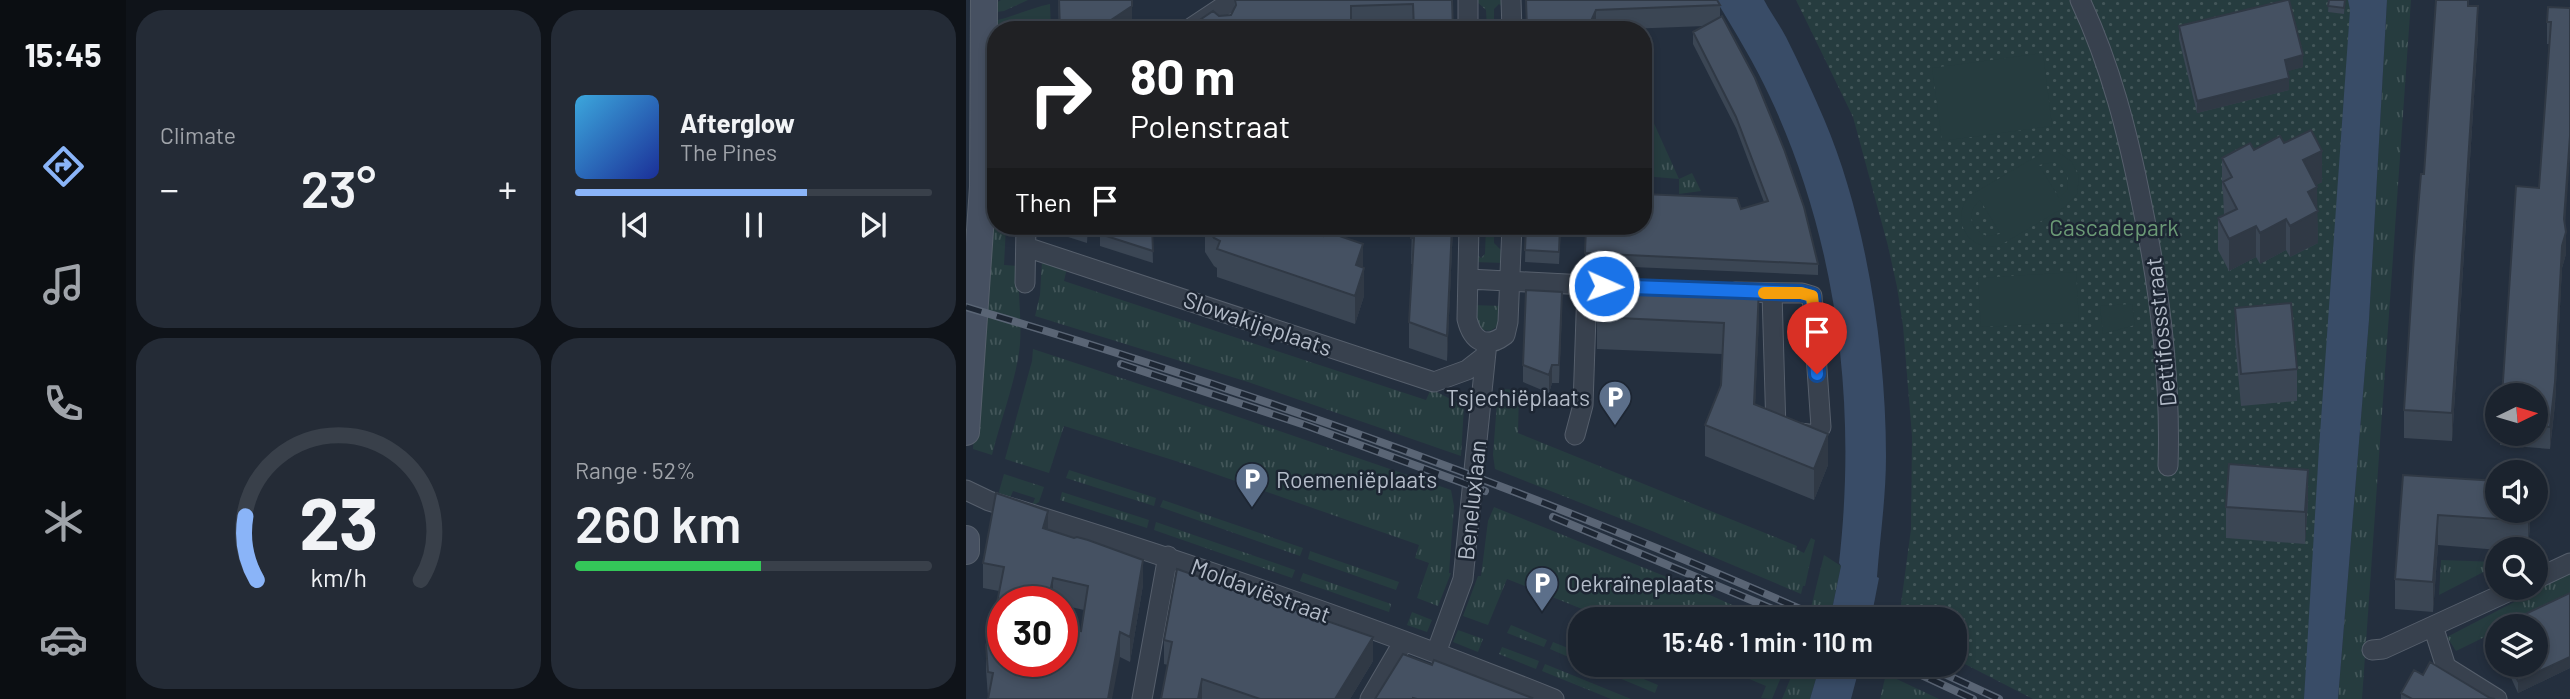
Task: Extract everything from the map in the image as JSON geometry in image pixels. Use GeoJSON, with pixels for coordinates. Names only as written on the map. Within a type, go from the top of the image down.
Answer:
{"type":"FeatureCollection","features":[{"type":"Feature","properties":{"kind":"street"},"geometry":{"type":"LineString","coordinates":[[966,432],[984,0]]}},
{"type":"Feature","properties":{"kind":"street"},"geometry":{"type":"LineString","coordinates":[[1219,21],[1233,0]]}},
{"type":"Feature","properties":{"kind":"street"},"geometry":{"type":"LineString","coordinates":[[1468,0],[1468,21]]}},
{"type":"Feature","properties":{"kind":"street"},"geometry":{"type":"LineString","coordinates":[[1511,0],[1511,21]]}},
{"type":"Feature","properties":{"kind":"street","name":"Dettifossstraat"},"geometry":{"type":"LineString","coordinates":[[2080,0],[2099,39],[2124,117],[2150,243],[2164,351],[2168,402],[2168,466]]}},
{"type":"Feature","properties":{"kind":"street"},"geometry":{"type":"LineString","coordinates":[[966,72],[978,184]]}},
{"type":"Feature","properties":{"kind":"street"},"geometry":{"type":"LineString","coordinates":[[1025,283],[1026,235]]}},
{"type":"Feature","properties":{"kind":"street"},"geometry":{"type":"LineString","coordinates":[[1469,235],[1467,319],[1470,333],[1486,349],[1504,335],[1508,322],[1512,235]]}},
{"type":"Feature","properties":{"kind":"street","name":"Slowakijeplaats"},"geometry":{"type":"LineString","coordinates":[[1026,247],[1434,382],[1467,370],[1486,349]]}},
{"type":"Feature","properties":{"kind":"street"},"geometry":{"type":"LineString","coordinates":[[1469,279],[1643,288]]}},
{"type":"Feature","properties":{"kind":"street"},"geometry":{"type":"LineString","coordinates":[[1576,435],[1583,405],[1587,286]]}},
{"type":"Feature","properties":{"kind":"street"},"geometry":{"type":"LineString","coordinates":[[1721,291],[1801,293],[1812,296],[1821,427],[1816,435],[1776,430],[1772,293]]}},
{"type":"Feature","properties":{"kind":"street","name":"Beneluxlaan"},"geometry":{"type":"LineString","coordinates":[[1436,653],[1463,579],[1486,349]]}},
{"type":"Feature","properties":{"kind":"street","name":"Moldaviëstraat"},"geometry":{"type":"LineString","coordinates":[[966,490],[989,501],[1168,556],[1404,641],[1554,699]]}},
{"type":"Feature","properties":{"kind":"street"},"geometry":{"type":"LineString","coordinates":[[966,539],[966,551]]}},
{"type":"Feature","properties":{"kind":"street"},"geometry":{"type":"LineString","coordinates":[[1142,699],[1168,556]]}},
{"type":"Feature","properties":{"kind":"street"},"geometry":{"type":"LineString","coordinates":[[2548,573],[2570,563]]}},
{"type":"Feature","properties":{"kind":"street"},"geometry":{"type":"LineString","coordinates":[[2372,650],[2384,649],[2490,600]]}},
{"type":"Feature","properties":{"kind":"street"},"geometry":{"type":"LineString","coordinates":[[2433,626],[2446,667],[2497,699]]}},
{"type":"Feature","properties":{"kind":"street"},"geometry":{"type":"LineString","coordinates":[[1370,699],[1404,641]]}},
{"type":"Feature","properties":{"kind":"green space"},"geometry":{"type":"Polygon","coordinates":[[[1001,0],[1028,0],[1004,11],[989,13],[994,4],[1001,0]]]}},
{"type":"Feature","properties":{"kind":"green space"},"geometry":{"type":"Polygon","coordinates":[[[1475,0],[1506,0],[1507,11],[1499,4],[1494,9],[1494,21],[1487,21],[1486,10],[1475,0]]]}},
{"type":"Feature","properties":{"kind":"green space","name":"Cascadepark"},"geometry":{"type":"Polygon","coordinates":[[[1796,0],[2360,0],[2304,699],[2033,699],[1967,665],[1967,607],[1901,607],[1911,529],[1912,436],[1903,326],[1888,246],[1853,117],[1796,0]]]}},
{"type":"Feature","properties":{"kind":"green space"},"geometry":{"type":"Polygon","coordinates":[[[2387,0],[2411,0],[2362,699],[2338,699],[2369,320],[2387,0]]]}},
{"type":"Feature","properties":{"kind":"green space"},"geometry":{"type":"Polygon","coordinates":[[[1050,4],[1051,21],[992,21],[1004,18],[1050,4]]]}},
{"type":"Feature","properties":{"kind":"green space"},"geometry":{"type":"Polygon","coordinates":[[[2043,53],[2052,126],[1942,141],[1932,68],[2043,53]]]}},
{"type":"Feature","properties":{"kind":"green space"},"geometry":{"type":"Polygon","coordinates":[[[1652,119],[1679,179],[1652,177],[1652,119]]]}},
{"type":"Feature","properties":{"kind":"green space"},"geometry":{"type":"Polygon","coordinates":[[[2044,152],[2058,152],[2072,162],[2079,177],[2077,194],[2065,207],[1999,246],[1979,244],[1965,232],[1961,215],[1969,196],[2044,152]],[[2053,162],[2039,165],[2059,198],[2067,190],[2068,177],[2061,166],[2053,162]],[[1980,200],[1971,215],[1973,225],[1987,236],[2000,234],[2000,233],[1980,200]]]}},
{"type":"Feature","properties":{"kind":"green space"},"geometry":{"type":"Polygon","coordinates":[[[1692,173],[1701,191],[1679,194],[1679,179],[1692,173]]]}},
{"type":"Feature","properties":{"kind":"green space"},"geometry":{"type":"Polygon","coordinates":[[[987,200],[987,235],[1006,235],[1004,265],[1019,266],[1020,347],[992,455],[973,449],[987,200]]]}},
{"type":"Feature","properties":{"kind":"green space"},"geometry":{"type":"Polygon","coordinates":[[[1486,235],[1494,235],[1494,243],[1506,255],[1505,263],[1473,262],[1473,251],[1481,258],[1485,254],[1486,235]]]}},
{"type":"Feature","properties":{"kind":"green space"},"geometry":{"type":"Polygon","coordinates":[[[1042,261],[1067,268],[1064,281],[1426,400],[1431,389],[1464,406],[1461,456],[1248,382],[1035,316],[1040,295],[1042,261]]]}},
{"type":"Feature","properties":{"kind":"green space"},"geometry":{"type":"Polygon","coordinates":[[[2076,272],[2079,322],[1981,327],[1978,278],[2076,272]]]}},
{"type":"Feature","properties":{"kind":"green space"},"geometry":{"type":"Polygon","coordinates":[[[2132,304],[2135,325],[2103,334],[2100,306],[2132,304]]]}},
{"type":"Feature","properties":{"kind":"green space"},"geometry":{"type":"Polygon","coordinates":[[[1471,305],[1503,306],[1498,326],[1490,331],[1477,329],[1471,305]]]}},
{"type":"Feature","properties":{"kind":"green space"},"geometry":{"type":"Polygon","coordinates":[[[1033,349],[1451,490],[1454,506],[1451,573],[1438,606],[1417,598],[1429,563],[1415,558],[1419,545],[1195,467],[1064,426],[1049,473],[1005,459],[1033,349]]]}},
{"type":"Feature","properties":{"kind":"green space"},"geometry":{"type":"Polygon","coordinates":[[[1498,389],[1519,390],[1518,433],[1797,546],[1796,549],[1804,553],[1811,538],[1815,540],[1801,594],[1495,469],[1493,455],[1498,389]]]}},
{"type":"Feature","properties":{"kind":"green space"},"geometry":{"type":"Polygon","coordinates":[[[1069,470],[1156,498],[1154,506],[1066,478],[1069,470]]]}},
{"type":"Feature","properties":{"kind":"green space"},"geometry":{"type":"Polygon","coordinates":[[[1004,474],[1044,487],[1039,502],[1032,506],[1035,498],[1013,491],[1010,498],[998,495],[1004,474]]]}},
{"type":"Feature","properties":{"kind":"green space"},"geometry":{"type":"Polygon","coordinates":[[[1062,492],[1149,520],[1147,528],[1060,500],[1062,492]]]}},
{"type":"Feature","properties":{"kind":"green space"},"geometry":{"type":"Polygon","coordinates":[[[1163,500],[1303,548],[1300,556],[1160,507],[1163,500]]]}},
{"type":"Feature","properties":{"kind":"green space"},"geometry":{"type":"Polygon","coordinates":[[[1494,507],[1737,607],[1577,607],[1507,579],[1488,625],[1463,616],[1478,576],[1481,576],[1488,521],[1494,507]]]}},
{"type":"Feature","properties":{"kind":"green space"},"geometry":{"type":"Polygon","coordinates":[[[1156,522],[1295,570],[1292,578],[1154,530],[1156,522]]]}},
{"type":"Feature","properties":{"kind":"green space"},"geometry":{"type":"Polygon","coordinates":[[[1310,551],[1399,582],[1396,590],[1308,559],[1310,551]]]}},
{"type":"Feature","properties":{"kind":"green space"},"geometry":{"type":"Polygon","coordinates":[[[1824,555],[1841,566],[1832,607],[1811,607],[1824,555]]]}},
{"type":"Feature","properties":{"kind":"green space"},"geometry":{"type":"Polygon","coordinates":[[[2441,560],[2485,562],[2485,571],[2439,595],[2441,560]]]}},
{"type":"Feature","properties":{"kind":"green space"},"geometry":{"type":"Polygon","coordinates":[[[1303,573],[1391,604],[1389,612],[1300,581],[1303,573]]]}},
{"type":"Feature","properties":{"kind":"green space"},"geometry":{"type":"Polygon","coordinates":[[[2570,573],[2570,597],[2534,614],[2491,614],[2518,600],[2548,600],[2548,584],[2570,573]]]}},
{"type":"Feature","properties":{"kind":"green space"},"geometry":{"type":"Polygon","coordinates":[[[1412,612],[1432,620],[1427,632],[1407,625],[1412,612]]]}},
{"type":"Feature","properties":{"kind":"green space"},"geometry":{"type":"Polygon","coordinates":[[[2485,617],[2485,637],[2456,651],[2447,637],[2485,617]]]}},
{"type":"Feature","properties":{"kind":"green space"},"geometry":{"type":"Polygon","coordinates":[[[1511,625],[1547,640],[1544,647],[1507,633],[1511,625]]]}},
{"type":"Feature","properties":{"kind":"green space"},"geometry":{"type":"Polygon","coordinates":[[[1458,630],[1483,639],[1478,652],[1453,642],[1458,630]]]}},
{"type":"Feature","properties":{"kind":"green space"},"geometry":{"type":"Polygon","coordinates":[[[1553,642],[1568,648],[1568,657],[1550,649],[1553,642]]]}},
{"type":"Feature","properties":{"kind":"green space"},"geometry":{"type":"Polygon","coordinates":[[[1502,647],[1539,661],[1536,669],[1499,654],[1502,647]]]}},
{"type":"Feature","properties":{"kind":"green space"},"geometry":{"type":"Polygon","coordinates":[[[1545,664],[1568,673],[1568,677],[1577,677],[1631,699],[1611,699],[1542,671],[1545,664]]]}},
{"type":"Feature","properties":{"kind":"green space"},"geometry":{"type":"Polygon","coordinates":[[[1617,677],[1639,677],[1658,685],[1655,693],[1617,677]]]}},
{"type":"Feature","properties":{"kind":"green space"},"geometry":{"type":"Polygon","coordinates":[[[1745,677],[1781,677],[1772,699],[1761,698],[1766,686],[1745,677]]]}},
{"type":"Feature","properties":{"kind":"green space"},"geometry":{"type":"Polygon","coordinates":[[[1791,677],[1816,677],[1810,699],[1782,699],[1791,677]]]}},
{"type":"Feature","properties":{"kind":"green space"},"geometry":{"type":"Polygon","coordinates":[[[1885,677],[1892,677],[1939,699],[1880,699],[1885,677]]]}},
{"type":"Feature","properties":{"kind":"water"},"geometry":{"type":"Polygon","coordinates":[[[1716,0],[1764,0],[1786,37],[1824,119],[1839,157],[1862,240],[1877,328],[1885,415],[1886,471],[1879,578],[1873,607],[1832,607],[1841,566],[1845,444],[1837,326],[1812,209],[1793,152],[1751,60],[1716,0]]]}},
{"type":"Feature","properties":{"kind":"water"},"geometry":{"type":"Polygon","coordinates":[[[2348,0],[2387,0],[2369,320],[2338,699],[2304,699],[2350,10],[2348,0]]]}},
{"type":"Feature","properties":{"kind":"water"},"geometry":{"type":"Polygon","coordinates":[[[1816,677],[1857,677],[1851,699],[1810,699],[1816,677]]]}},
{"type":"Feature","properties":{"kind":"building"},"geometry":{"type":"Polygon","coordinates":[[[1059,0],[1132,0],[1132,6],[1110,21],[1060,21],[1059,0]]]}},
{"type":"Feature","properties":{"kind":"building"},"geometry":{"type":"Polygon","coordinates":[[[1235,0],[1452,0],[1453,21],[1414,21],[1413,4],[1351,6],[1351,21],[1198,21],[1213,11],[1219,16],[1231,15],[1236,5],[1235,0]]]}},
{"type":"Feature","properties":{"kind":"building"},"geometry":{"type":"Polygon","coordinates":[[[1526,0],[1717,0],[1720,5],[1596,10],[1591,21],[1527,21],[1526,0]]]}},
{"type":"Feature","properties":{"kind":"building"},"geometry":{"type":"Polygon","coordinates":[[[2289,0],[2303,55],[2285,60],[2289,78],[2197,101],[2179,26],[2289,0]]]}},
{"type":"Feature","properties":{"kind":"building"},"geometry":{"type":"Polygon","coordinates":[[[2329,0],[2345,0],[2344,8],[2328,6],[2329,0]]]}},
{"type":"Feature","properties":{"kind":"building"},"geometry":{"type":"Polygon","coordinates":[[[2436,0],[2468,0],[2468,6],[2478,6],[2452,413],[2404,410],[2436,0]]]}},
{"type":"Feature","properties":{"kind":"building"},"geometry":{"type":"Polygon","coordinates":[[[2548,7],[2570,8],[2570,136],[2564,219],[2566,232],[2562,246],[2550,427],[2548,383],[2503,383],[2516,186],[2539,188],[2551,22],[2547,22],[2548,7]]]}},
{"type":"Feature","properties":{"kind":"building"},"geometry":{"type":"Polygon","coordinates":[[[1722,16],[1755,78],[1784,149],[1804,207],[1818,264],[1585,253],[1586,235],[1652,235],[1652,194],[1737,198],[1741,209],[1768,201],[1736,117],[1693,32],[1722,16]]]}},
{"type":"Feature","properties":{"kind":"building"},"geometry":{"type":"Polygon","coordinates":[[[2311,130],[2322,151],[2303,160],[2317,187],[2308,192],[2318,211],[2290,226],[2286,219],[2260,233],[2256,226],[2229,239],[2218,218],[2237,209],[2223,182],[2232,177],[2222,158],[2250,143],[2254,150],[2280,136],[2284,143],[2311,130]]]}},
{"type":"Feature","properties":{"kind":"building"},"geometry":{"type":"Polygon","coordinates":[[[1103,235],[1152,235],[1153,251],[1103,235]]]}},
{"type":"Feature","properties":{"kind":"building"},"geometry":{"type":"Polygon","coordinates":[[[1212,235],[1337,235],[1363,244],[1356,265],[1364,268],[1355,296],[1217,249],[1220,241],[1212,235]]]}},
{"type":"Feature","properties":{"kind":"building"},"geometry":{"type":"Polygon","coordinates":[[[1411,235],[1452,235],[1447,336],[1409,322],[1414,238],[1411,238],[1411,235]]]}},
{"type":"Feature","properties":{"kind":"building"},"geometry":{"type":"Polygon","coordinates":[[[1526,235],[1560,235],[1559,252],[1525,250],[1526,235]]]}},
{"type":"Feature","properties":{"kind":"building"},"geometry":{"type":"Polygon","coordinates":[[[1598,280],[1759,287],[1754,404],[1828,434],[1814,469],[1705,425],[1721,385],[1724,323],[1597,317],[1598,280]]]}},
{"type":"Feature","properties":{"kind":"building"},"geometry":{"type":"Polygon","coordinates":[[[1526,290],[1562,292],[1559,365],[1552,365],[1549,375],[1523,365],[1526,290]]]}},
{"type":"Feature","properties":{"kind":"building"},"geometry":{"type":"Polygon","coordinates":[[[2291,303],[2297,369],[2241,374],[2235,308],[2291,303]]]}},
{"type":"Feature","properties":{"kind":"building"},"geometry":{"type":"Polygon","coordinates":[[[2229,464],[2308,470],[2305,512],[2226,507],[2229,464]]]}},
{"type":"Feature","properties":{"kind":"building"},"geometry":{"type":"Polygon","coordinates":[[[2403,475],[2485,480],[2485,518],[2438,515],[2433,582],[2395,579],[2403,475]]]}},
{"type":"Feature","properties":{"kind":"building"},"geometry":{"type":"Polygon","coordinates":[[[996,493],[1048,511],[1043,528],[1088,540],[1143,560],[1130,637],[1120,632],[1108,699],[988,699],[992,677],[1078,677],[1078,631],[1081,631],[1088,586],[1053,578],[1051,586],[1000,586],[1004,567],[983,563],[996,493]]]}},
{"type":"Feature","properties":{"kind":"building"},"geometry":{"type":"Polygon","coordinates":[[[1177,569],[1373,637],[1335,699],[1260,699],[1202,679],[1198,699],[1161,699],[1172,642],[1164,640],[1177,569]]]}},
{"type":"Feature","properties":{"kind":"building"},"geometry":{"type":"Polygon","coordinates":[[[2570,593],[2570,657],[2548,667],[2548,614],[2525,614],[2570,593]]]}},
{"type":"Feature","properties":{"kind":"building"},"geometry":{"type":"Polygon","coordinates":[[[1403,654],[1432,665],[1434,660],[1532,698],[1375,699],[1403,654]]]}},
{"type":"Feature","properties":{"kind":"building"},"geometry":{"type":"Polygon","coordinates":[[[2430,662],[2495,699],[2412,699],[2401,693],[2414,670],[2423,675],[2430,662]]]}},
{"type":"Feature","properties":{"kind":"railway"},"geometry":{"type":"LineString","coordinates":[[966,307],[1185,375],[1401,449],[1614,531],[1795,607]]}},
{"type":"Feature","properties":{"kind":"railway"},"geometry":{"type":"LineString","coordinates":[[1121,364],[1308,426],[1485,491]]}},
{"type":"Feature","properties":{"kind":"railway"},"geometry":{"type":"LineString","coordinates":[[1553,517],[1768,607]]}},
{"type":"Feature","properties":{"kind":"railway"},"geometry":{"type":"LineString","coordinates":[[1926,677],[1973,699]]}},
{"type":"Feature","properties":{"kind":"railway"},"geometry":{"type":"LineString","coordinates":[[1951,677],[1999,699]]}},
{"type":"Feature","properties":{"kind":"slow traffic"},"geometry":{"type":"LineString","coordinates":[[1764,293],[1801,293],[1812,296],[1813,305]]}},
{"type":"Feature","properties":{"kind":"place","name":"Tsjechiëplaats"},"geometry":{"type":"Point","coordinates":[1615,427]}},
{"type":"Feature","properties":{"kind":"place","name":"Roemeniëplaats"},"geometry":{"type":"Point","coordinates":[1252,509]}},
{"type":"Feature","properties":{"kind":"place","name":"Oekraïneplaats"},"geometry":{"type":"Point","coordinates":[1542,613]}},
{"type":"Feature","properties":{"kind":"route"},"geometry":{"type":"LineString","coordinates":[[1604,286],[1801,293],[1812,296],[1817,374]]}}]}
